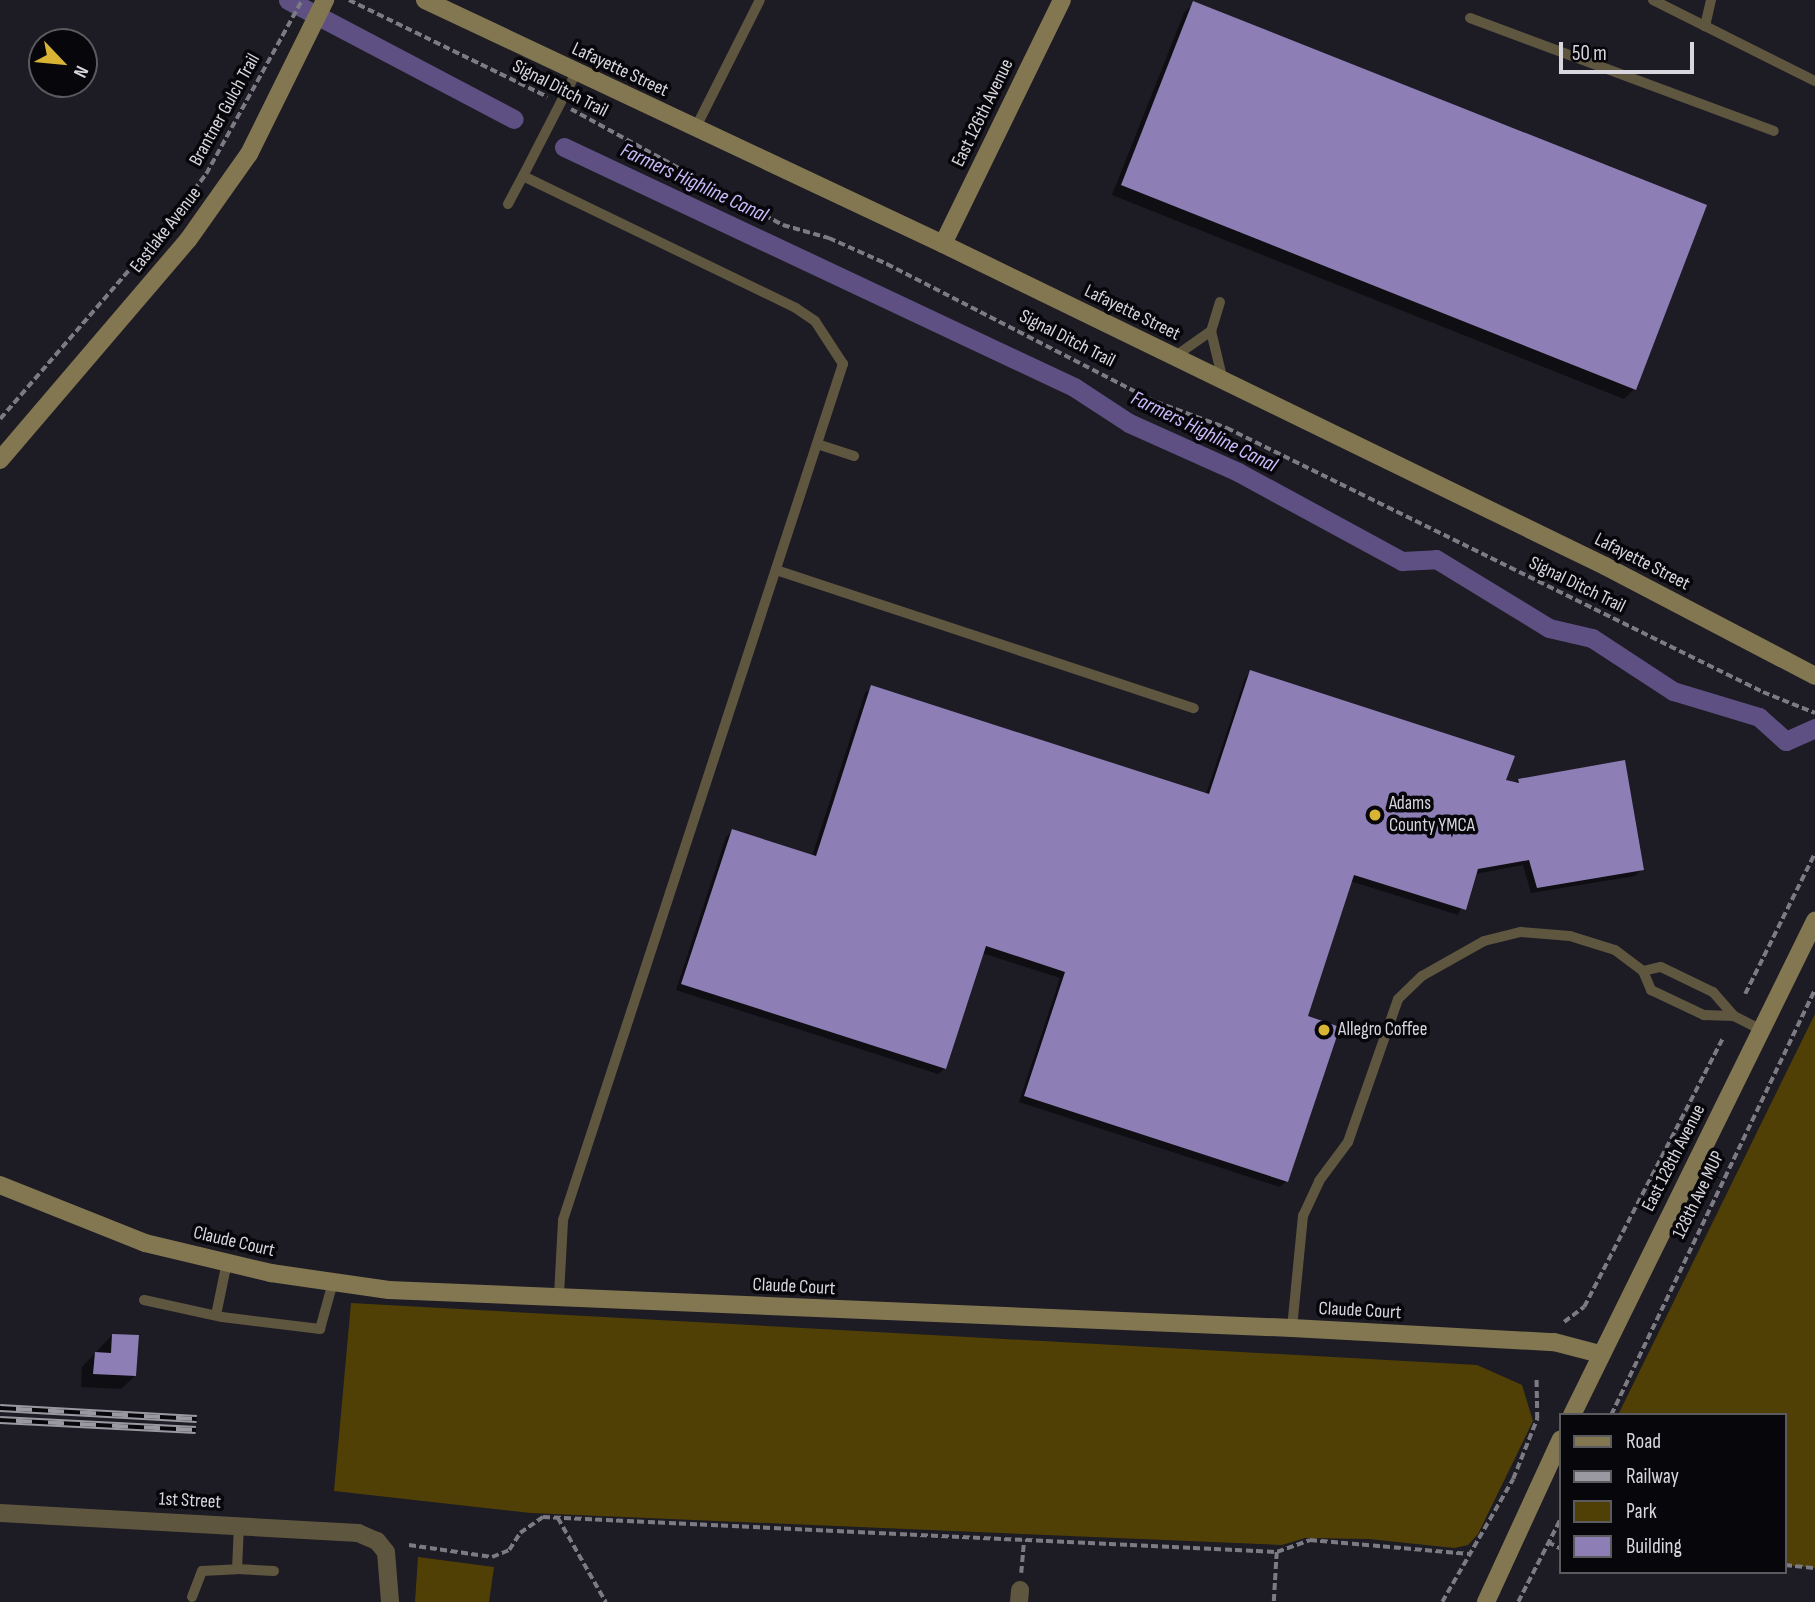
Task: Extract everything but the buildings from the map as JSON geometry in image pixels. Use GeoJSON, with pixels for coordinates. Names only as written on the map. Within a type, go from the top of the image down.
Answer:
{"type":"FeatureCollection","features":[{"type":"Feature","properties":{"kind":"street","name":"Lafayette Street"},"geometry":{"type":"LineString","coordinates":[[425,0],[943,244],[1605,566],[1815,676]]}},
{"type":"Feature","properties":{"kind":"street","name":"East 126th Avenue"},"geometry":{"type":"LineString","coordinates":[[943,244],[1062,0]]}},
{"type":"Feature","properties":{"kind":"street","name":"Eastlake Avenue"},"geometry":{"type":"LineString","coordinates":[[0,460],[188,240],[249,153],[324,3]]}},
{"type":"Feature","properties":{"kind":"street","name":"East 128th Avenue"},"geometry":{"type":"LineString","coordinates":[[1573,1413],[1815,921]]}},
{"type":"Feature","properties":{"kind":"street","name":"Claude Court"},"geometry":{"type":"LineString","coordinates":[[0,1185],[145,1243],[227,1262],[389,1290],[559,1295],[1292,1328],[1554,1342],[1600,1354]]}},
{"type":"Feature","properties":{"kind":"street"},"geometry":{"type":"LineString","coordinates":[[1486,1602],[1560,1442]]}},
{"type":"Feature","properties":{"kind":"street","name":"1st Street"},"geometry":{"type":"LineString","coordinates":[[0,1513],[346,1530],[377,1541],[390,1563],[390,1602]]}},
{"type":"Feature","properties":{"kind":"lane"},"geometry":{"type":"LineString","coordinates":[[695,129],[760,0]]}},
{"type":"Feature","properties":{"kind":"lane"},"geometry":{"type":"LineString","coordinates":[[1653,0],[1815,81]]}},
{"type":"Feature","properties":{"kind":"lane"},"geometry":{"type":"LineString","coordinates":[[1705,26],[1711,0]]}},
{"type":"Feature","properties":{"kind":"lane"},"geometry":{"type":"LineString","coordinates":[[1470,18],[1774,131]]}},
{"type":"Feature","properties":{"kind":"lane"},"geometry":{"type":"LineString","coordinates":[[508,204],[576,73]]}},
{"type":"Feature","properties":{"kind":"lane"},"geometry":{"type":"LineString","coordinates":[[523,176],[796,308],[815,321],[843,364],[563,1220],[559,1295]]}},
{"type":"Feature","properties":{"kind":"lane"},"geometry":{"type":"LineString","coordinates":[[1220,302],[1211,331],[1223,381]]}},
{"type":"Feature","properties":{"kind":"lane"},"geometry":{"type":"LineString","coordinates":[[1174,357],[1211,331]]}},
{"type":"Feature","properties":{"kind":"lane"},"geometry":{"type":"LineString","coordinates":[[817,444],[854,456]]}},
{"type":"Feature","properties":{"kind":"lane"},"geometry":{"type":"LineString","coordinates":[[776,570],[1194,708]]}},
{"type":"Feature","properties":{"kind":"lane"},"geometry":{"type":"LineString","coordinates":[[1292,1328],[1303,1216],[1319,1181],[1353,1129],[1398,999],[1452,956],[1484,941],[1521,932],[1570,936],[1615,950],[1643,971],[1651,990],[1704,1015],[1734,1016]]}},
{"type":"Feature","properties":{"kind":"lane"},"geometry":{"type":"LineString","coordinates":[[1643,971],[1661,967],[1713,992],[1734,1016],[1762,1030]]}},
{"type":"Feature","properties":{"kind":"lane"},"geometry":{"type":"LineString","coordinates":[[216,1315],[227,1262]]}},
{"type":"Feature","properties":{"kind":"lane"},"geometry":{"type":"LineString","coordinates":[[144,1300],[216,1315],[320,1328],[333,1282]]}},
{"type":"Feature","properties":{"kind":"lane"},"geometry":{"type":"LineString","coordinates":[[237,1569],[239,1525]]}},
{"type":"Feature","properties":{"kind":"lane"},"geometry":{"type":"LineString","coordinates":[[192,1597],[202,1571],[274,1571]]}},
{"type":"Feature","properties":{"kind":"path","name":"Signal Ditch Trail"},"geometry":{"type":"LineString","coordinates":[[349,0],[561,103],[783,225],[829,238],[887,264],[1156,402],[1227,428],[1763,692],[1815,713]]}},
{"type":"Feature","properties":{"kind":"path","name":"Brantner Gulch Trail"},"geometry":{"type":"LineString","coordinates":[[0,419],[183,204],[220,152],[302,1]]}},
{"type":"Feature","properties":{"kind":"path"},"geometry":{"type":"LineString","coordinates":[[1745,995],[1815,853]]}},
{"type":"Feature","properties":{"kind":"path","name":"128th Ave MUP"},"geometry":{"type":"LineString","coordinates":[[1612,1413],[1815,989]]}},
{"type":"Feature","properties":{"kind":"path"},"geometry":{"type":"LineString","coordinates":[[1564,1322],[1584,1307],[1723,1038]]}},
{"type":"Feature","properties":{"kind":"path"},"geometry":{"type":"LineString","coordinates":[[1442,1602],[1495,1515],[1538,1419],[1536,1380]]}},
{"type":"Feature","properties":{"kind":"path"},"geometry":{"type":"LineString","coordinates":[[410,1545],[492,1557],[509,1549],[520,1533],[543,1517],[1277,1552],[1310,1541],[1469,1554]]}},
{"type":"Feature","properties":{"kind":"path"},"geometry":{"type":"LineString","coordinates":[[558,1518],[606,1602]]}},
{"type":"Feature","properties":{"kind":"path"},"geometry":{"type":"LineString","coordinates":[[1518,1602],[1560,1520]]}},
{"type":"Feature","properties":{"kind":"path"},"geometry":{"type":"LineString","coordinates":[[1019,1596],[1024,1541]]}},
{"type":"Feature","properties":{"kind":"path"},"geometry":{"type":"LineString","coordinates":[[1548,1542],[1560,1548]]}},
{"type":"Feature","properties":{"kind":"path"},"geometry":{"type":"LineString","coordinates":[[1274,1602],[1277,1552]]}},
{"type":"Feature","properties":{"kind":"path"},"geometry":{"type":"LineString","coordinates":[[1787,1565],[1815,1568]]}},
{"type":"Feature","properties":{"kind":"green space"},"geometry":{"type":"Polygon","coordinates":[[[1815,1014],[1815,1568],[1787,1565],[1787,1413],[1619,1413],[1815,1014]]]}},
{"type":"Feature","properties":{"kind":"green space"},"geometry":{"type":"Polygon","coordinates":[[[351,1303],[1477,1365],[1522,1385],[1533,1421],[1478,1534],[1468,1545],[1454,1548],[1369,1539],[1305,1538],[1282,1545],[531,1513],[334,1491],[351,1303]]]}},
{"type":"Feature","properties":{"kind":"green space"},"geometry":{"type":"Polygon","coordinates":[[[418,1557],[494,1567],[489,1602],[415,1602],[418,1557]]]}},
{"type":"Feature","properties":{"kind":"waterway","name":"Farmers Highline Canal"},"geometry":{"type":"LineString","coordinates":[[288,0],[514,119]]}},
{"type":"Feature","properties":{"kind":"waterway","name":"Farmers Highline Canal"},"geometry":{"type":"LineString","coordinates":[[564,147],[1074,387],[1129,423],[1238,472],[1402,561],[1436,559],[1549,628],[1592,638],[1673,691],[1759,717],[1786,741],[1815,728]]}},
{"type":"Feature","properties":{"kind":"railway"},"geometry":{"type":"LineString","coordinates":[[0,1408],[197,1419]]}},
{"type":"Feature","properties":{"kind":"railway"},"geometry":{"type":"LineString","coordinates":[[0,1420],[196,1430]]}},
{"type":"Feature","properties":{"kind":"place","name":"Adams County YMCA"},"geometry":{"type":"Point","coordinates":[1375,815]}},
{"type":"Feature","properties":{"kind":"place","name":"Allegro Coffee"},"geometry":{"type":"Point","coordinates":[1324,1030]}}]}
